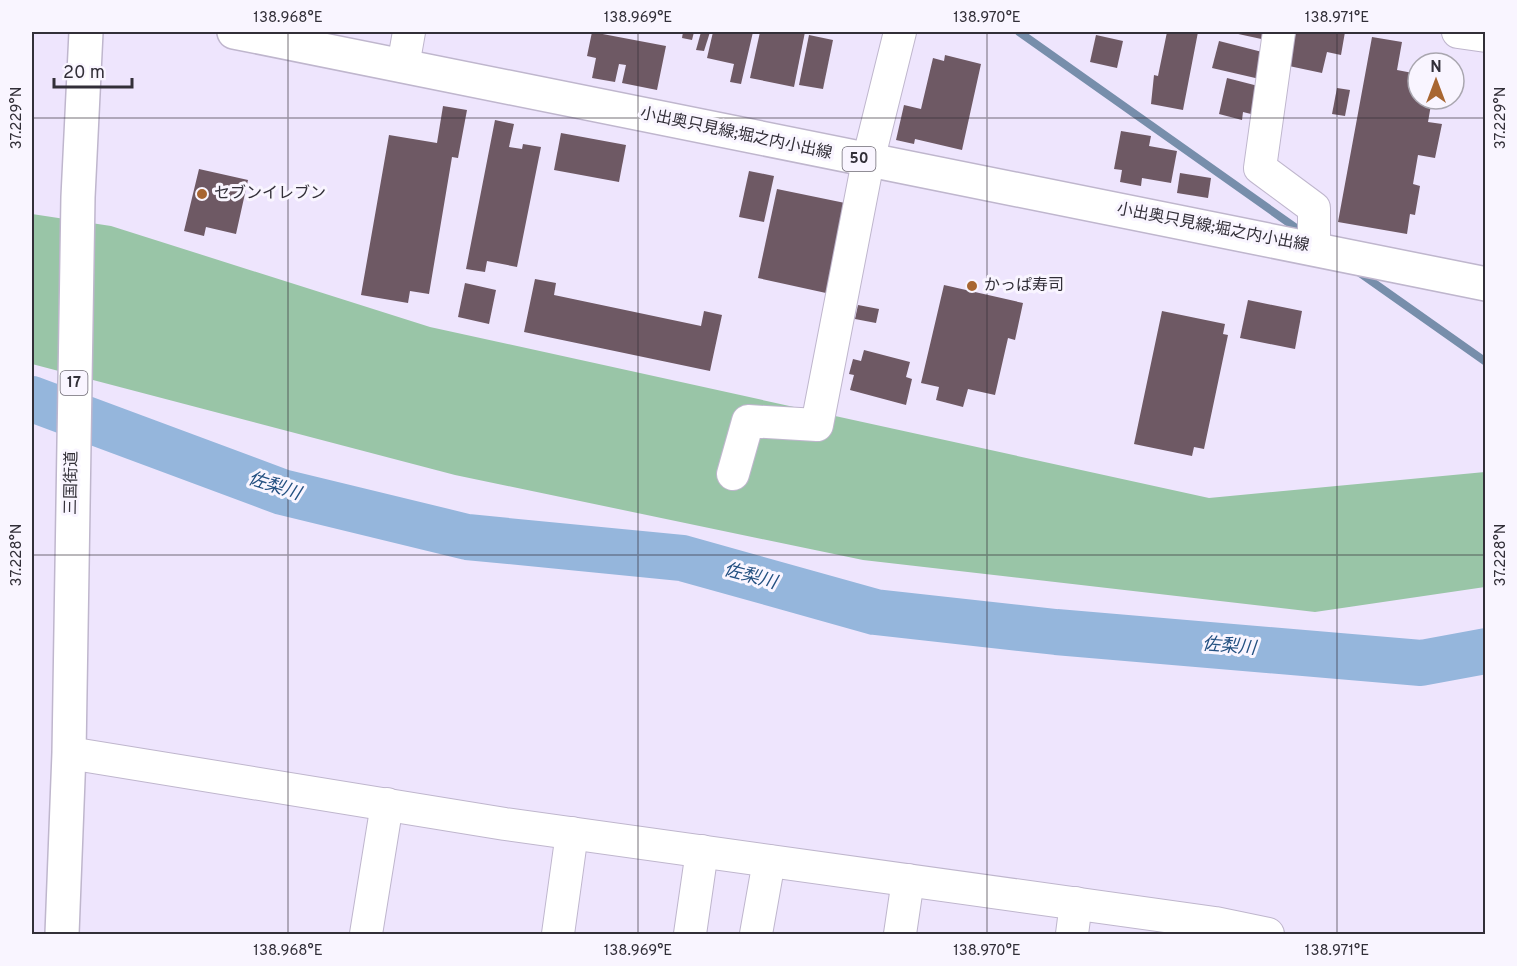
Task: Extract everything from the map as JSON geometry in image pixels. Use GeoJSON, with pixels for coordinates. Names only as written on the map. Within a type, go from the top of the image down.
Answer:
{"type":"FeatureCollection","features":[{"type":"Feature","properties":{"kind":"main road","name":"三国街道"},"geometry":{"type":"LineString","coordinates":[[62,934],[69,753],[78,197],[87,32]]}},
{"type":"Feature","properties":{"kind":"main road","name":"小出奥只見線;堀之内小出線"},"geometry":{"type":"LineString","coordinates":[[234,32],[1485,284]]}},
{"type":"Feature","properties":{"kind":"street"},"geometry":{"type":"LineString","coordinates":[[403,66],[410,32]]}},
{"type":"Feature","properties":{"kind":"street"},"geometry":{"type":"LineString","coordinates":[[733,474],[748,421],[817,424],[868,161],[900,32]]}},
{"type":"Feature","properties":{"kind":"street"},"geometry":{"type":"LineString","coordinates":[[1279,32],[1260,168],[1314,208],[1314,248]]}},
{"type":"Feature","properties":{"kind":"street"},"geometry":{"type":"LineString","coordinates":[[1458,32],[1485,36]]}},
{"type":"Feature","properties":{"kind":"street"},"geometry":{"type":"LineString","coordinates":[[69,753],[572,833],[1215,923],[1268,934]]}},
{"type":"Feature","properties":{"kind":"street"},"geometry":{"type":"LineString","coordinates":[[366,934],[387,804]]}},
{"type":"Feature","properties":{"kind":"street"},"geometry":{"type":"LineString","coordinates":[[558,934],[572,833]]}},
{"type":"Feature","properties":{"kind":"street"},"geometry":{"type":"LineString","coordinates":[[690,934],[702,851]]}},
{"type":"Feature","properties":{"kind":"street"},"geometry":{"type":"LineString","coordinates":[[756,934],[769,861]]}},
{"type":"Feature","properties":{"kind":"street"},"geometry":{"type":"LineString","coordinates":[[900,934],[908,880]]}},
{"type":"Feature","properties":{"kind":"street"},"geometry":{"type":"LineString","coordinates":[[1072,934],[1076,903]]}},
{"type":"Feature","properties":{"kind":"green space"},"geometry":{"type":"Polygon","coordinates":[[[32,214],[111,226],[430,327],[1209,498],[1485,472],[1485,587],[1315,612],[863,560],[455,475],[32,364],[32,214]]]}},
{"type":"Feature","properties":{"kind":"building"},"geometry":{"type":"Polygon","coordinates":[[[592,32],[666,46],[657,90],[622,83],[626,65],[619,64],[615,82],[592,78],[596,58],[587,56],[592,32]]]}},
{"type":"Feature","properties":{"kind":"building"},"geometry":{"type":"Polygon","coordinates":[[[683,32],[694,32],[692,40],[682,38],[683,32]]]}},
{"type":"Feature","properties":{"kind":"building"},"geometry":{"type":"Polygon","coordinates":[[[701,32],[710,32],[704,51],[696,50],[701,32]]]}},
{"type":"Feature","properties":{"kind":"building"},"geometry":{"type":"Polygon","coordinates":[[[713,32],[753,32],[741,84],[730,82],[734,64],[707,58],[713,32]]]}},
{"type":"Feature","properties":{"kind":"building"},"geometry":{"type":"Polygon","coordinates":[[[760,32],[805,32],[794,87],[750,78],[760,32]]]}},
{"type":"Feature","properties":{"kind":"building"},"geometry":{"type":"Polygon","coordinates":[[[1167,32],[1198,32],[1183,110],[1151,104],[1154,75],[1158,76],[1167,32]]]}},
{"type":"Feature","properties":{"kind":"building"},"geometry":{"type":"Polygon","coordinates":[[[1229,32],[1268,32],[1266,40],[1229,32]]]}},
{"type":"Feature","properties":{"kind":"building"},"geometry":{"type":"Polygon","coordinates":[[[1296,32],[1345,32],[1341,55],[1327,52],[1322,73],[1289,66],[1296,32]]]}},
{"type":"Feature","properties":{"kind":"building"},"geometry":{"type":"Polygon","coordinates":[[[809,35],[833,40],[823,89],[799,85],[809,35]]]}},
{"type":"Feature","properties":{"kind":"building"},"geometry":{"type":"Polygon","coordinates":[[[1096,35],[1123,41],[1117,68],[1090,62],[1096,35]]]}},
{"type":"Feature","properties":{"kind":"building"},"geometry":{"type":"Polygon","coordinates":[[[1372,37],[1402,42],[1397,70],[1406,72],[1406,111],[1430,111],[1428,122],[1442,124],[1435,158],[1418,155],[1413,184],[1420,186],[1415,215],[1410,214],[1407,234],[1338,222],[1372,37]]]}},
{"type":"Feature","properties":{"kind":"building"},"geometry":{"type":"Polygon","coordinates":[[[1219,41],[1270,54],[1264,80],[1212,68],[1219,41]]]}},
{"type":"Feature","properties":{"kind":"building"},"geometry":{"type":"Polygon","coordinates":[[[945,55],[981,64],[962,150],[915,139],[914,144],[896,140],[904,105],[921,109],[933,58],[944,61],[945,55]]]}},
{"type":"Feature","properties":{"kind":"building"},"geometry":{"type":"Polygon","coordinates":[[[1227,78],[1262,87],[1255,115],[1243,112],[1242,120],[1219,114],[1227,78]]]}},
{"type":"Feature","properties":{"kind":"building"},"geometry":{"type":"Polygon","coordinates":[[[1337,88],[1350,90],[1345,116],[1332,114],[1337,88]]]}},
{"type":"Feature","properties":{"kind":"building"},"geometry":{"type":"Polygon","coordinates":[[[443,106],[467,110],[458,158],[452,157],[429,294],[410,291],[408,303],[361,295],[389,135],[437,143],[443,106]]]}},
{"type":"Feature","properties":{"kind":"building"},"geometry":{"type":"Polygon","coordinates":[[[495,120],[514,124],[509,147],[522,149],[523,144],[541,147],[517,267],[487,261],[485,272],[466,269],[495,120]]]}},
{"type":"Feature","properties":{"kind":"building"},"geometry":{"type":"Polygon","coordinates":[[[1121,131],[1151,136],[1149,146],[1177,151],[1171,183],[1142,178],[1141,186],[1120,182],[1122,170],[1114,169],[1121,131]]]}},
{"type":"Feature","properties":{"kind":"building"},"geometry":{"type":"Polygon","coordinates":[[[561,133],[626,145],[619,182],[554,170],[561,133]]]}},
{"type":"Feature","properties":{"kind":"building"},"geometry":{"type":"Polygon","coordinates":[[[199,169],[248,180],[236,234],[206,227],[204,236],[184,231],[199,169]]]}},
{"type":"Feature","properties":{"kind":"building"},"geometry":{"type":"Polygon","coordinates":[[[749,171],[774,176],[764,222],[739,217],[749,171]]]}},
{"type":"Feature","properties":{"kind":"building"},"geometry":{"type":"Polygon","coordinates":[[[1180,173],[1211,178],[1208,198],[1177,193],[1180,173]]]}},
{"type":"Feature","properties":{"kind":"building"},"geometry":{"type":"Polygon","coordinates":[[[777,189],[845,203],[826,293],[758,278],[777,189]]]}},
{"type":"Feature","properties":{"kind":"building"},"geometry":{"type":"Polygon","coordinates":[[[535,279],[556,283],[554,295],[701,326],[704,311],[722,315],[710,371],[524,332],[535,279]]]}},
{"type":"Feature","properties":{"kind":"building"},"geometry":{"type":"Polygon","coordinates":[[[465,283],[496,290],[489,324],[458,317],[465,283]]]}},
{"type":"Feature","properties":{"kind":"building"},"geometry":{"type":"Polygon","coordinates":[[[944,285],[1023,303],[1015,340],[1008,338],[995,395],[968,389],[963,407],[936,400],[939,387],[921,383],[944,285]]]}},
{"type":"Feature","properties":{"kind":"building"},"geometry":{"type":"Polygon","coordinates":[[[1248,300],[1302,311],[1295,349],[1240,338],[1248,300]]]}},
{"type":"Feature","properties":{"kind":"building"},"geometry":{"type":"Polygon","coordinates":[[[858,305],[879,309],[876,323],[855,319],[858,305]]]}},
{"type":"Feature","properties":{"kind":"building"},"geometry":{"type":"Polygon","coordinates":[[[1162,311],[1225,324],[1223,334],[1228,335],[1204,449],[1194,447],[1192,456],[1134,444],[1162,311]]]}},
{"type":"Feature","properties":{"kind":"building"},"geometry":{"type":"Polygon","coordinates":[[[864,350],[910,362],[906,377],[912,379],[906,405],[850,390],[854,375],[849,374],[853,359],[861,361],[864,350]]]}},
{"type":"Feature","properties":{"kind":"waterway"},"geometry":{"type":"LineString","coordinates":[[1019,32],[1306,235]]}},
{"type":"Feature","properties":{"kind":"waterway"},"geometry":{"type":"LineString","coordinates":[[1357,271],[1486,362]]}},
{"type":"Feature","properties":{"kind":"waterway","name":"佐梨川"},"geometry":{"type":"LineString","coordinates":[[32,399],[282,492],[467,537],[682,558],[875,612],[1056,632],[1421,663],[1486,651]]}},
{"type":"Feature","properties":{"kind":"place","name":"セブンイレブン"},"geometry":{"type":"Point","coordinates":[202,194]}},
{"type":"Feature","properties":{"kind":"place","name":"かっぱ寿司"},"geometry":{"type":"Point","coordinates":[972,286]}}]}
